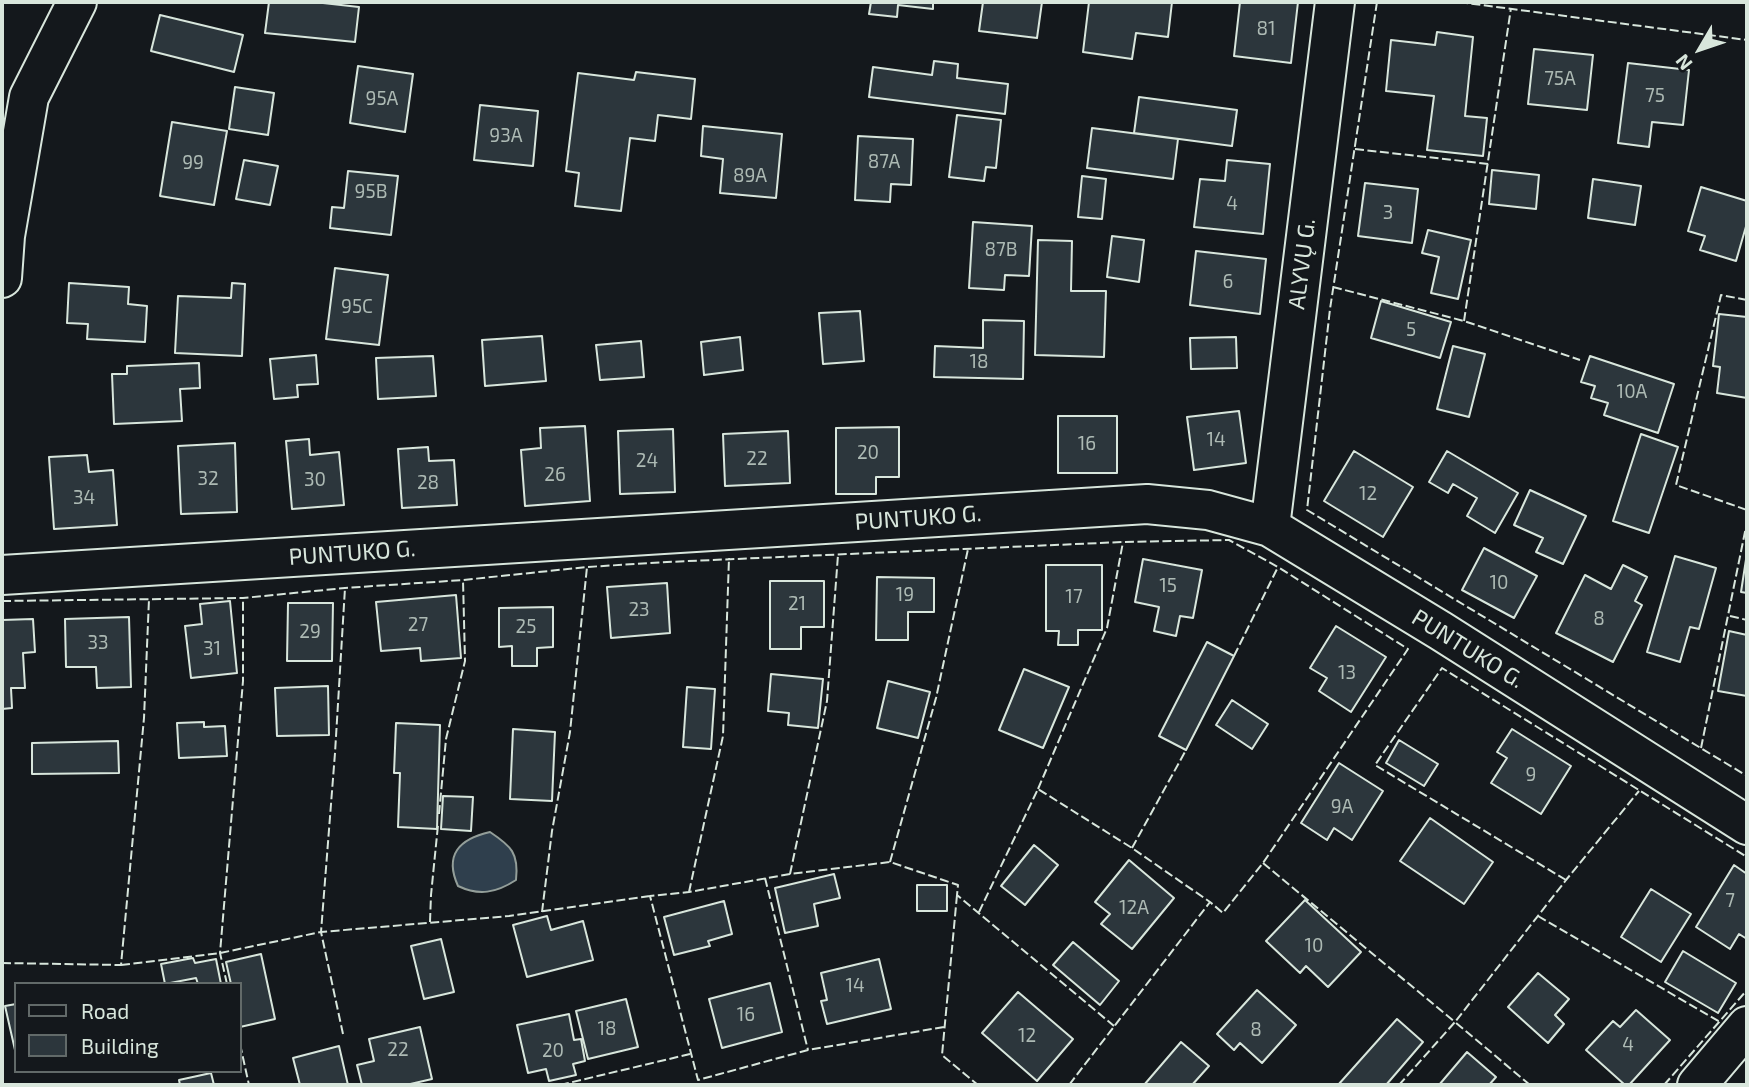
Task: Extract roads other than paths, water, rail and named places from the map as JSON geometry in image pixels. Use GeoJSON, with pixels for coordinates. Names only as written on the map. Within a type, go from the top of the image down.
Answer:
{"type":"FeatureCollection","features":[{"type":"Feature","properties":{"kind":"street"},"geometry":{"type":"LineString","coordinates":[[2,278],[15,98],[77,2]]}},
{"type":"Feature","properties":{"kind":"street","name":"ALYVŲ G."},"geometry":{"type":"LineString","coordinates":[[1269,527],[1335,2]]}},
{"type":"Feature","properties":{"kind":"street","name":"PUNTUKO G."},"geometry":{"type":"LineString","coordinates":[[2,575],[1147,504],[1208,510],[1269,527],[1441,631],[1747,825]]}},
{"type":"Feature","properties":{"kind":"street"},"geometry":{"type":"LineString","coordinates":[[1697,1085],[1747,1026]]}},
{"type":"Feature","properties":{"kind":"water"},"geometry":{"type":"Polygon","coordinates":[[[490,832],[512,851],[516,863],[516,880],[487,892],[458,886],[453,865],[457,850],[470,839],[490,832]]]}}]}
